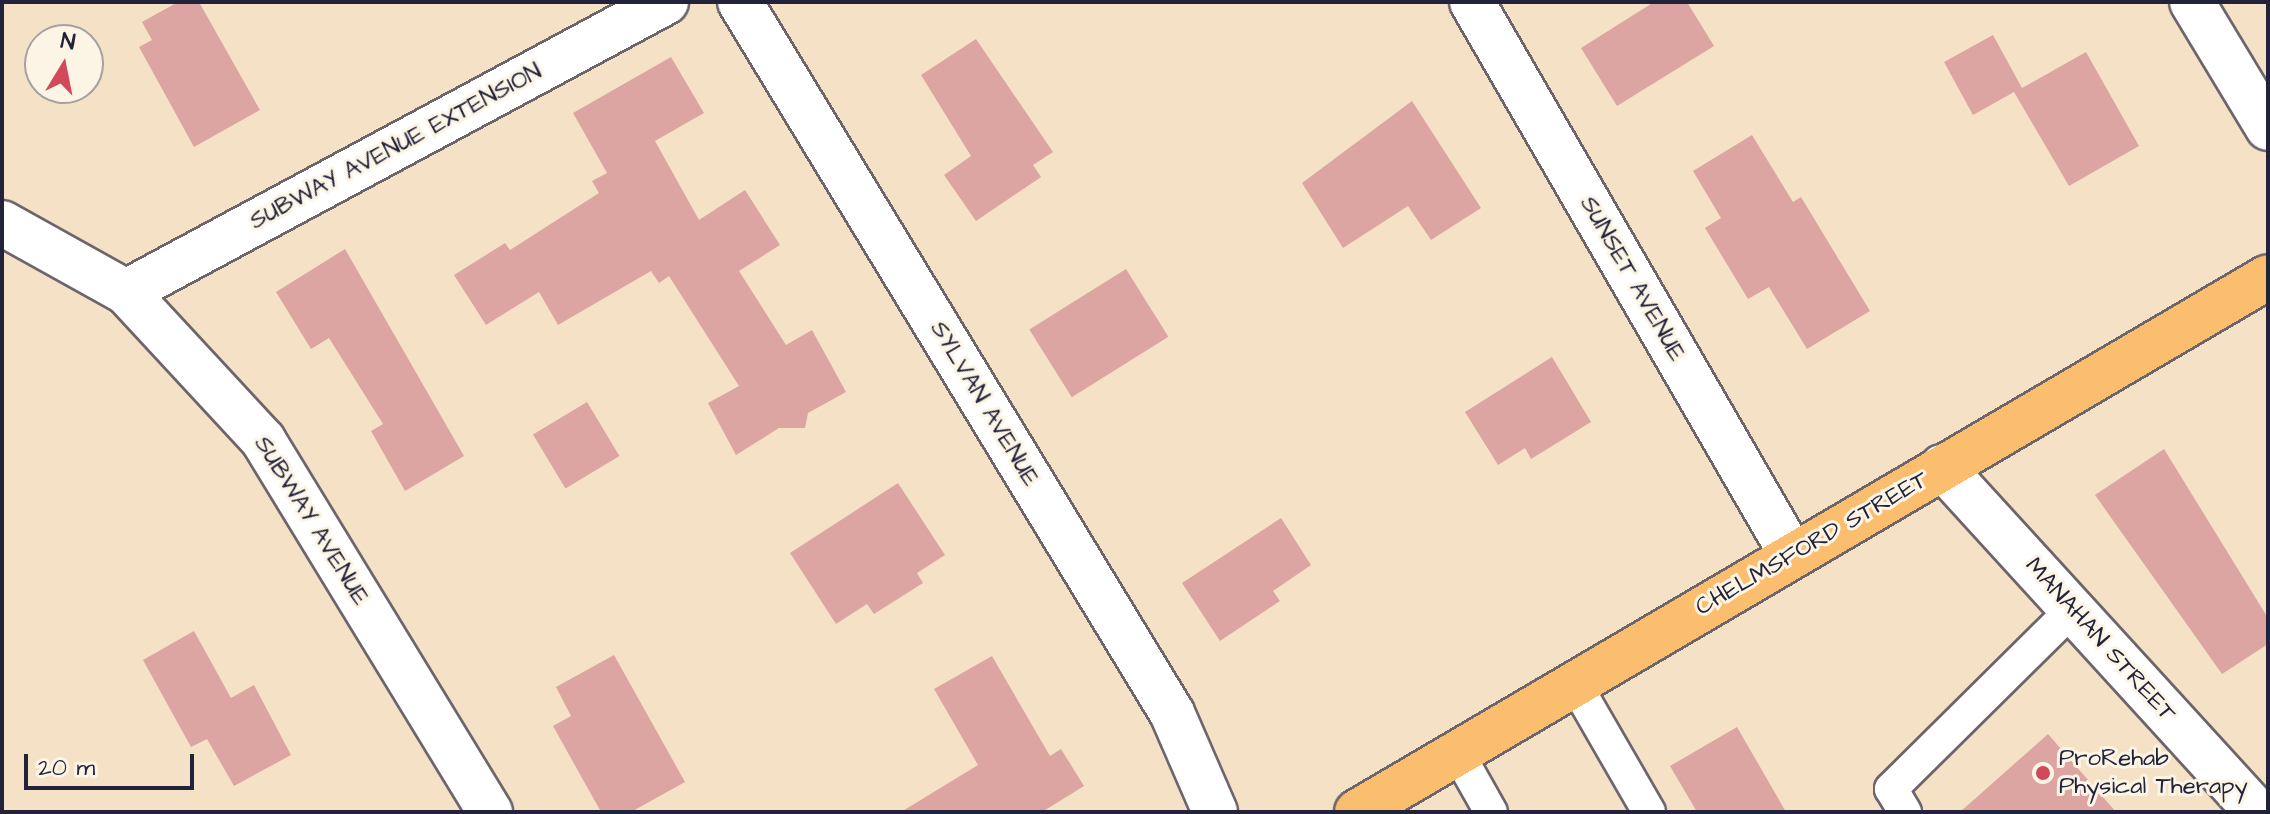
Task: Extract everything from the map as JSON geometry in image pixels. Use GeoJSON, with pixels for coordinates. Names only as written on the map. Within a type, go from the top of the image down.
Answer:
{"type":"FeatureCollection","features":[{"type":"Feature","properties":{"kind":"main road","name":"CHELMSFORD STREET"},"geometry":{"type":"LineString","coordinates":[[1357,812],[1456,750],[2268,277]]}},
{"type":"Feature","properties":{"kind":"street","name":"SUBWAY AVENUE EXTENSION"},"geometry":{"type":"LineString","coordinates":[[126,292],[666,2]]}},
{"type":"Feature","properties":{"kind":"street","name":"SYLVAN AVENUE"},"geometry":{"type":"LineString","coordinates":[[740,2],[1172,713],[1215,812]]}},
{"type":"Feature","properties":{"kind":"street","name":"SUNSET AVENUE"},"geometry":{"type":"LineString","coordinates":[[1472,2],[1792,555]]}},
{"type":"Feature","properties":{"kind":"street"},"geometry":{"type":"LineString","coordinates":[[2192,2],[2268,128]]}},
{"type":"Feature","properties":{"kind":"street","name":"SUBWAY AVENUE"},"geometry":{"type":"LineString","coordinates":[[2,223],[126,292],[263,440],[490,812]]}},
{"type":"Feature","properties":{"kind":"street","name":"MANAHAN STREET"},"geometry":{"type":"LineString","coordinates":[[1942,467],[2257,812]]}},
{"type":"Feature","properties":{"kind":"lane"},"geometry":{"type":"LineString","coordinates":[[1905,812],[1891,789],[2072,610]]}},
{"type":"Feature","properties":{"kind":"lane"},"geometry":{"type":"LineString","coordinates":[[1574,682],[1649,812]]}},
{"type":"Feature","properties":{"kind":"lane"},"geometry":{"type":"LineString","coordinates":[[1456,750],[1491,812]]}},
{"type":"Feature","properties":{"kind":"building"},"geometry":{"type":"Polygon","coordinates":[[[178,2],[199,2],[260,110],[194,147],[139,47],[152,40],[142,22],[178,2]]]}},
{"type":"Feature","properties":{"kind":"building"},"geometry":{"type":"Polygon","coordinates":[[[1654,2],[1687,2],[1714,46],[1617,106],[1581,48],[1654,2]]]}},
{"type":"Feature","properties":{"kind":"building"},"geometry":{"type":"Polygon","coordinates":[[[1993,35],[2022,88],[2086,52],[2139,146],[2069,186],[2014,92],[1973,115],[1944,62],[1993,35]]]}},
{"type":"Feature","properties":{"kind":"building"},"geometry":{"type":"Polygon","coordinates":[[[976,39],[1053,152],[1033,165],[1041,177],[976,221],[944,175],[971,156],[921,75],[976,39]]]}},
{"type":"Feature","properties":{"kind":"building"},"geometry":{"type":"Polygon","coordinates":[[[671,57],[704,113],[655,141],[699,220],[745,190],[780,245],[739,271],[786,345],[812,330],[846,392],[808,413],[805,428],[779,428],[736,455],[708,403],[739,386],[669,276],[659,283],[651,271],[558,325],[539,292],[486,325],[454,275],[505,243],[510,250],[599,193],[592,181],[607,173],[573,113],[671,57]]]}},
{"type":"Feature","properties":{"kind":"building"},"geometry":{"type":"Polygon","coordinates":[[[1412,101],[1481,208],[1431,240],[1408,206],[1343,248],[1302,183],[1412,101]]]}},
{"type":"Feature","properties":{"kind":"building"},"geometry":{"type":"Polygon","coordinates":[[[1752,135],[1793,202],[1801,197],[1870,311],[1807,349],[1769,287],[1748,299],[1705,228],[1721,218],[1693,171],[1752,135]]]}},
{"type":"Feature","properties":{"kind":"building"},"geometry":{"type":"Polygon","coordinates":[[[345,249],[464,456],[405,491],[371,431],[383,424],[329,338],[311,349],[276,292],[345,249]]]}},
{"type":"Feature","properties":{"kind":"building"},"geometry":{"type":"Polygon","coordinates":[[[1126,269],[1168,337],[1072,397],[1029,329],[1126,269]]]}},
{"type":"Feature","properties":{"kind":"building"},"geometry":{"type":"Polygon","coordinates":[[[1552,357],[1591,422],[1531,459],[1525,448],[1498,465],[1465,412],[1552,357]]]}},
{"type":"Feature","properties":{"kind":"building"},"geometry":{"type":"Polygon","coordinates":[[[587,402],[619,456],[565,488],[533,434],[587,402]]]}},
{"type":"Feature","properties":{"kind":"building"},"geometry":{"type":"Polygon","coordinates":[[[2164,449],[2268,618],[2268,644],[2222,674],[2095,495],[2164,449]]]}},
{"type":"Feature","properties":{"kind":"building"},"geometry":{"type":"Polygon","coordinates":[[[898,483],[945,555],[917,573],[923,583],[874,614],[867,604],[836,624],[790,553],[898,483]]]}},
{"type":"Feature","properties":{"kind":"building"},"geometry":{"type":"Polygon","coordinates":[[[1281,518],[1311,565],[1273,591],[1280,601],[1220,641],[1182,583],[1281,518]]]}},
{"type":"Feature","properties":{"kind":"building"},"geometry":{"type":"Polygon","coordinates":[[[194,631],[231,698],[254,685],[291,755],[234,786],[207,739],[191,747],[143,660],[194,631]]]}},
{"type":"Feature","properties":{"kind":"building"},"geometry":{"type":"Polygon","coordinates":[[[614,655],[685,782],[631,812],[601,812],[553,726],[571,716],[556,687],[614,655]]]}},
{"type":"Feature","properties":{"kind":"building"},"geometry":{"type":"Polygon","coordinates":[[[992,656],[1050,756],[1061,749],[1084,786],[1042,812],[901,812],[978,765],[934,689],[992,656]]]}},
{"type":"Feature","properties":{"kind":"building"},"geometry":{"type":"Polygon","coordinates":[[[1737,727],[1786,812],[1697,812],[1670,766],[1737,727]]]}},
{"type":"Feature","properties":{"kind":"building","name":"ProRehab Physical Therapy"},"geometry":{"type":"Polygon","coordinates":[[[2048,734],[2116,812],[1960,812],[2048,734]]]}},
{"type":"Feature","properties":{"kind":"place","name":"ProRehab Physical Therapy"},"geometry":{"type":"Point","coordinates":[2043,773]}}]}
